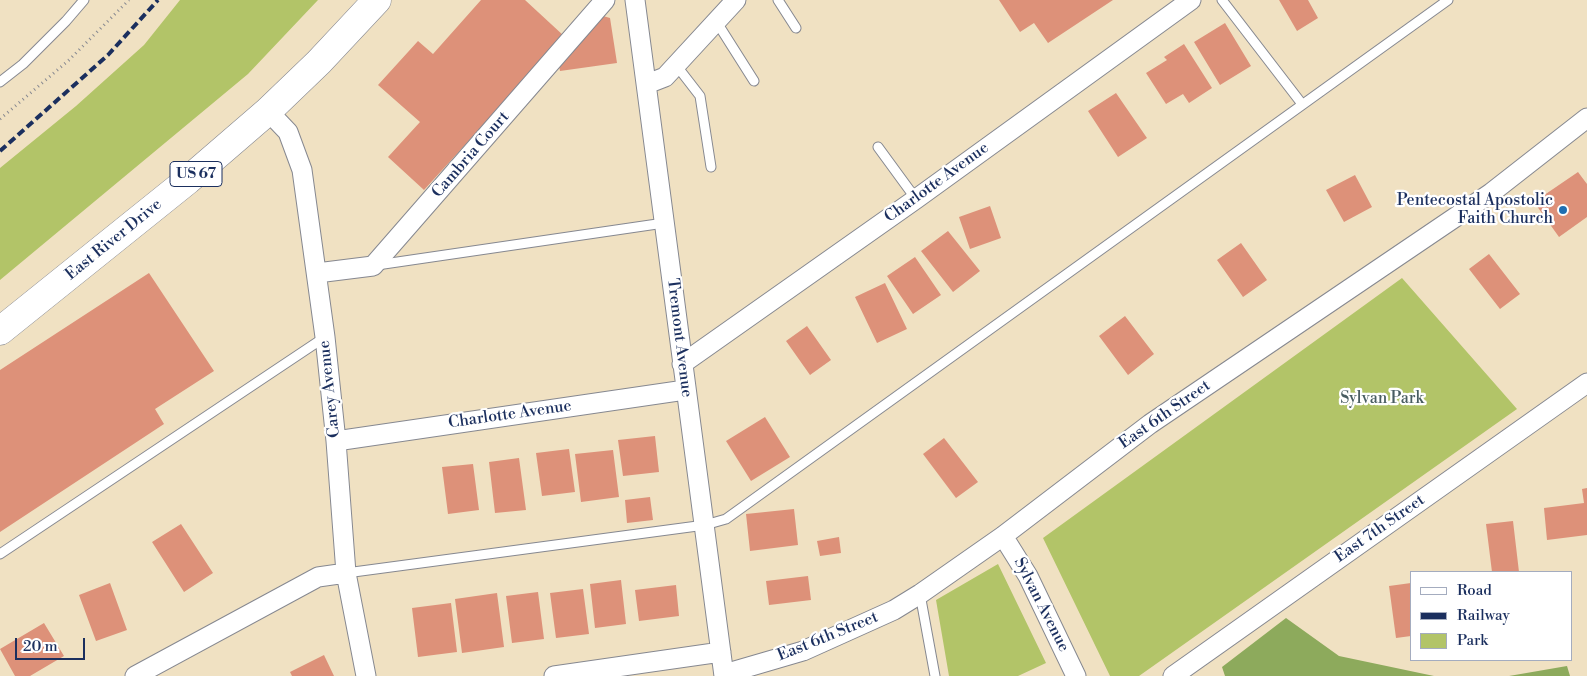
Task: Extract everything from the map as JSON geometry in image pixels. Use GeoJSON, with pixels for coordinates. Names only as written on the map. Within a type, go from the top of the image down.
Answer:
{"type":"FeatureCollection","features":[{"type":"Feature","properties":{"kind":"main road","name":"East River Drive"},"geometry":{"type":"LineString","coordinates":[[0,332],[188,180],[268,111],[319,62],[377,0]]}},
{"type":"Feature","properties":{"kind":"street","name":"Cambria Court"},"geometry":{"type":"LineString","coordinates":[[373,266],[605,0]]}},
{"type":"Feature","properties":{"kind":"street","name":"Tremont Avenue"},"geometry":{"type":"LineString","coordinates":[[635,0],[724,675]]}},
{"type":"Feature","properties":{"kind":"street"},"geometry":{"type":"LineString","coordinates":[[647,84],[665,77],[736,0]]}},
{"type":"Feature","properties":{"kind":"street","name":"Charlotte Avenue"},"geometry":{"type":"LineString","coordinates":[[682,364],[916,199],[1057,95],[1191,0]]}},
{"type":"Feature","properties":{"kind":"street","name":"Carey Avenue"},"geometry":{"type":"LineString","coordinates":[[268,111],[288,132],[302,170],[325,337],[336,441],[346,573],[366,676]]}},
{"type":"Feature","properties":{"kind":"street","name":"East 6th Street"},"geometry":{"type":"LineString","coordinates":[[724,675],[803,651],[894,610],[920,594],[1003,536],[1150,424],[1491,192],[1587,118]]}},
{"type":"Feature","properties":{"kind":"street"},"geometry":{"type":"LineString","coordinates":[[317,273],[373,266]]}},
{"type":"Feature","properties":{"kind":"street","name":"East 7th Street"},"geometry":{"type":"LineString","coordinates":[[1173,676],[1587,383]]}},
{"type":"Feature","properties":{"kind":"street","name":"Charlotte Avenue"},"geometry":{"type":"LineString","coordinates":[[336,441],[685,390]]}},
{"type":"Feature","properties":{"kind":"street","name":"Sylvan Avenue"},"geometry":{"type":"LineString","coordinates":[[1003,536],[1028,576],[1076,676]]}},
{"type":"Feature","properties":{"kind":"street"},"geometry":{"type":"LineString","coordinates":[[135,676],[318,576],[346,573]]}},
{"type":"Feature","properties":{"kind":"street"},"geometry":{"type":"LineString","coordinates":[[554,676],[721,652]]}},
{"type":"Feature","properties":{"kind":"lane"},"geometry":{"type":"LineString","coordinates":[[0,82],[23,64],[84,0]]}},
{"type":"Feature","properties":{"kind":"lane"},"geometry":{"type":"LineString","coordinates":[[778,0],[796,28]]}},
{"type":"Feature","properties":{"kind":"lane"},"geometry":{"type":"LineString","coordinates":[[1222,0],[1302,104]]}},
{"type":"Feature","properties":{"kind":"lane"},"geometry":{"type":"LineString","coordinates":[[346,573],[705,525],[726,519],[1448,0]]}},
{"type":"Feature","properties":{"kind":"lane"},"geometry":{"type":"LineString","coordinates":[[716,21],[754,80]]}},
{"type":"Feature","properties":{"kind":"lane"},"geometry":{"type":"LineString","coordinates":[[676,65],[700,96],[711,167]]}},
{"type":"Feature","properties":{"kind":"lane"},"geometry":{"type":"LineString","coordinates":[[878,146],[916,199]]}},
{"type":"Feature","properties":{"kind":"lane"},"geometry":{"type":"LineString","coordinates":[[373,266],[664,223]]}},
{"type":"Feature","properties":{"kind":"lane"},"geometry":{"type":"LineString","coordinates":[[0,554],[325,337]]}},
{"type":"Feature","properties":{"kind":"lane"},"geometry":{"type":"LineString","coordinates":[[920,594],[934,676]]}},
{"type":"Feature","properties":{"kind":"path"},"geometry":{"type":"LineString","coordinates":[[0,119],[68,60],[129,0]]}},
{"type":"Feature","properties":{"kind":"green space"},"geometry":{"type":"Polygon","coordinates":[[[180,0],[318,0],[248,74],[0,280],[0,168],[76,106],[144,45],[180,0]]]}},
{"type":"Feature","properties":{"kind":"green space","name":"Sylvan Park"},"geometry":{"type":"Polygon","coordinates":[[[1402,278],[1517,409],[1139,676],[1110,676],[1043,538],[1402,278]]]}},
{"type":"Feature","properties":{"kind":"green space"},"geometry":{"type":"Polygon","coordinates":[[[998,564],[1046,663],[1018,676],[949,676],[936,600],[998,564]]]}},
{"type":"Feature","properties":{"kind":"green space"},"geometry":{"type":"Polygon","coordinates":[[[1286,618],[1339,656],[1434,676],[1225,676],[1222,667],[1286,618]]]}},
{"type":"Feature","properties":{"kind":"green space"},"geometry":{"type":"Polygon","coordinates":[[[1567,666],[1570,676],[1509,676],[1567,666]]]}},
{"type":"Feature","properties":{"kind":"building"},"geometry":{"type":"Polygon","coordinates":[[[481,0],[525,0],[564,36],[424,190],[388,157],[420,122],[378,85],[418,41],[433,54],[481,0]]]}},
{"type":"Feature","properties":{"kind":"building"},"geometry":{"type":"Polygon","coordinates":[[[999,0],[1113,0],[1048,43],[1034,23],[1020,32],[999,0]]]}},
{"type":"Feature","properties":{"kind":"building"},"geometry":{"type":"Polygon","coordinates":[[[1279,0],[1308,0],[1318,18],[1297,31],[1279,0]]]}},
{"type":"Feature","properties":{"kind":"building"},"geometry":{"type":"Polygon","coordinates":[[[603,16],[610,18],[617,63],[560,71],[559,66],[603,16]]]}},
{"type":"Feature","properties":{"kind":"building"},"geometry":{"type":"Polygon","coordinates":[[[1225,23],[1251,66],[1220,85],[1194,42],[1225,23]]]}},
{"type":"Feature","properties":{"kind":"building"},"geometry":{"type":"Polygon","coordinates":[[[1184,44],[1212,88],[1189,103],[1183,94],[1166,104],[1146,73],[1167,60],[1164,57],[1184,44]]]}},
{"type":"Feature","properties":{"kind":"building"},"geometry":{"type":"Polygon","coordinates":[[[1116,93],[1147,138],[1118,157],[1088,111],[1116,93]]]}},
{"type":"Feature","properties":{"kind":"building","name":"Pentecostal Apostolic Faith Church"},"geometry":{"type":"Polygon","coordinates":[[[1578,172],[1587,184],[1587,217],[1559,237],[1534,202],[1578,172]]]}},
{"type":"Feature","properties":{"kind":"building"},"geometry":{"type":"Polygon","coordinates":[[[1355,175],[1372,207],[1344,222],[1326,190],[1355,175]]]}},
{"type":"Feature","properties":{"kind":"building"},"geometry":{"type":"Polygon","coordinates":[[[990,206],[1001,238],[970,249],[959,217],[990,206]]]}},
{"type":"Feature","properties":{"kind":"building"},"geometry":{"type":"Polygon","coordinates":[[[948,231],[980,271],[953,292],[921,251],[948,231]]]}},
{"type":"Feature","properties":{"kind":"building"},"geometry":{"type":"Polygon","coordinates":[[[1241,243],[1267,280],[1243,297],[1217,260],[1241,243]]]}},
{"type":"Feature","properties":{"kind":"building"},"geometry":{"type":"Polygon","coordinates":[[[1489,254],[1520,294],[1500,309],[1469,269],[1489,254]]]}},
{"type":"Feature","properties":{"kind":"building"},"geometry":{"type":"Polygon","coordinates":[[[915,257],[941,295],[913,314],[887,276],[915,257]]]}},
{"type":"Feature","properties":{"kind":"building"},"geometry":{"type":"Polygon","coordinates":[[[149,273],[214,371],[155,409],[164,424],[0,532],[0,370],[149,273]]]}},
{"type":"Feature","properties":{"kind":"building"},"geometry":{"type":"Polygon","coordinates":[[[885,283],[907,329],[877,343],[855,297],[885,283]]]}},
{"type":"Feature","properties":{"kind":"building"},"geometry":{"type":"Polygon","coordinates":[[[1125,316],[1154,354],[1128,375],[1099,336],[1125,316]]]}},
{"type":"Feature","properties":{"kind":"building"},"geometry":{"type":"Polygon","coordinates":[[[807,326],[831,360],[810,375],[786,341],[807,326]]]}},
{"type":"Feature","properties":{"kind":"building"},"geometry":{"type":"Polygon","coordinates":[[[765,417],[790,457],[751,481],[726,441],[765,417]]]}},
{"type":"Feature","properties":{"kind":"building"},"geometry":{"type":"Polygon","coordinates":[[[655,436],[659,472],[623,476],[618,440],[655,436]]]}},
{"type":"Feature","properties":{"kind":"building"},"geometry":{"type":"Polygon","coordinates":[[[944,438],[978,482],[956,498],[923,454],[944,438]]]}},
{"type":"Feature","properties":{"kind":"building"},"geometry":{"type":"Polygon","coordinates":[[[569,449],[575,492],[542,496],[536,453],[569,449]]]}},
{"type":"Feature","properties":{"kind":"building"},"geometry":{"type":"Polygon","coordinates":[[[613,450],[619,497],[581,502],[575,454],[613,450]]]}},
{"type":"Feature","properties":{"kind":"building"},"geometry":{"type":"Polygon","coordinates":[[[519,458],[526,510],[495,513],[489,462],[519,458]]]}},
{"type":"Feature","properties":{"kind":"building"},"geometry":{"type":"Polygon","coordinates":[[[473,464],[479,510],[448,514],[442,467],[473,464]]]}},
{"type":"Feature","properties":{"kind":"building"},"geometry":{"type":"Polygon","coordinates":[[[1587,488],[1587,535],[1547,540],[1544,508],[1584,503],[1582,489],[1587,488]]]}},
{"type":"Feature","properties":{"kind":"building"},"geometry":{"type":"Polygon","coordinates":[[[650,497],[653,520],[627,523],[625,500],[650,497]]]}},
{"type":"Feature","properties":{"kind":"building"},"geometry":{"type":"Polygon","coordinates":[[[794,509],[798,545],[750,551],[746,514],[794,509]]]}},
{"type":"Feature","properties":{"kind":"building"},"geometry":{"type":"Polygon","coordinates":[[[1513,521],[1519,571],[1492,571],[1486,524],[1513,521]]]}},
{"type":"Feature","properties":{"kind":"building"},"geometry":{"type":"Polygon","coordinates":[[[181,524],[213,573],[184,592],[152,542],[181,524]]]}},
{"type":"Feature","properties":{"kind":"building"},"geometry":{"type":"Polygon","coordinates":[[[839,537],[841,553],[820,556],[817,541],[839,537]]]}},
{"type":"Feature","properties":{"kind":"building"},"geometry":{"type":"Polygon","coordinates":[[[808,576],[811,600],[769,605],[766,581],[808,576]]]}},
{"type":"Feature","properties":{"kind":"building"},"geometry":{"type":"Polygon","coordinates":[[[621,580],[626,624],[595,628],[590,584],[621,580]]]}},
{"type":"Feature","properties":{"kind":"building"},"geometry":{"type":"Polygon","coordinates":[[[110,583],[127,630],[96,641],[79,595],[110,583]]]}},
{"type":"Feature","properties":{"kind":"building"},"geometry":{"type":"Polygon","coordinates":[[[1410,583],[1410,636],[1396,638],[1389,586],[1410,583]]]}},
{"type":"Feature","properties":{"kind":"building"},"geometry":{"type":"Polygon","coordinates":[[[676,585],[679,616],[639,621],[635,590],[676,585]]]}},
{"type":"Feature","properties":{"kind":"building"},"geometry":{"type":"Polygon","coordinates":[[[583,589],[589,634],[556,638],[550,593],[583,589]]]}},
{"type":"Feature","properties":{"kind":"building"},"geometry":{"type":"Polygon","coordinates":[[[538,592],[544,639],[512,643],[506,596],[538,592]]]}},
{"type":"Feature","properties":{"kind":"building"},"geometry":{"type":"Polygon","coordinates":[[[497,593],[504,647],[462,653],[455,599],[497,593]]]}},
{"type":"Feature","properties":{"kind":"building"},"geometry":{"type":"Polygon","coordinates":[[[451,603],[457,652],[418,657],[412,608],[451,603]]]}},
{"type":"Feature","properties":{"kind":"building"},"geometry":{"type":"Polygon","coordinates":[[[44,623],[64,656],[30,676],[15,676],[0,649],[44,623]]]}},
{"type":"Feature","properties":{"kind":"building"},"geometry":{"type":"Polygon","coordinates":[[[324,655],[334,676],[292,676],[290,672],[324,655]]]}},
{"type":"Feature","properties":{"kind":"railway"},"geometry":{"type":"LineString","coordinates":[[0,151],[108,55],[158,0]]}},
{"type":"Feature","properties":{"kind":"place","name":"Pentecostal Apostolic Faith Church"},"geometry":{"type":"Point","coordinates":[1563,210]}}]}
